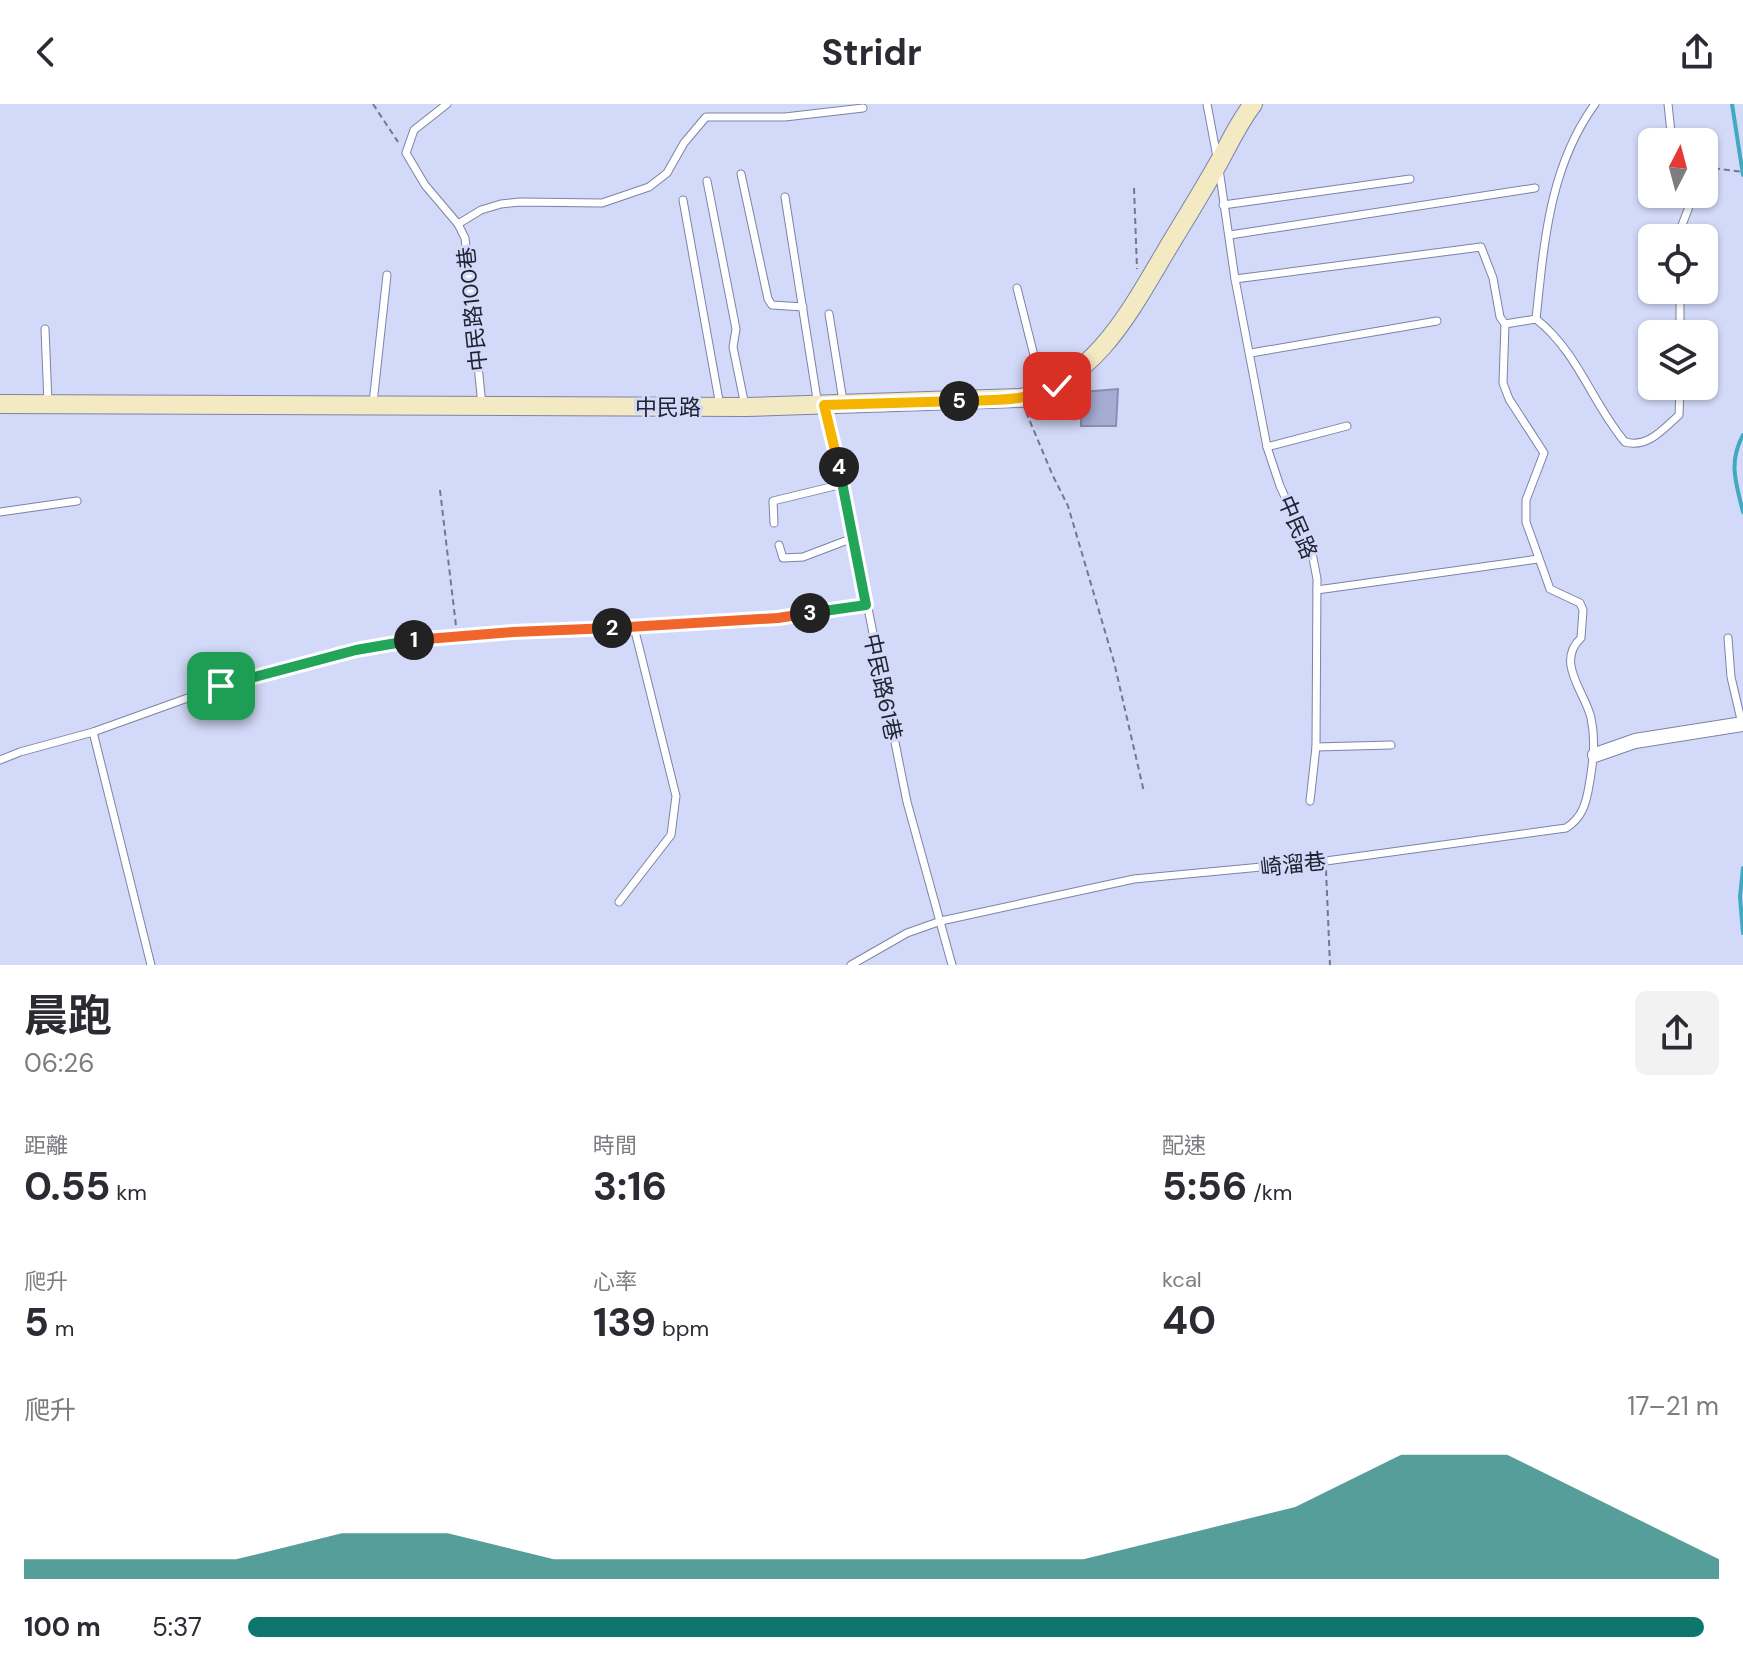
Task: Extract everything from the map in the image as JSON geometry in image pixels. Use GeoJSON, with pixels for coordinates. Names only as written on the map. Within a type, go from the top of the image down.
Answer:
{"type":"FeatureCollection","features":[{"type":"Feature","properties":{"kind":"street","name":"中民路"},"geometry":{"type":"LineString","coordinates":[[0,404],[746,407],[1021,398],[1044,393],[1070,378],[1115,332],[1138,299],[1253,104]]}},
{"type":"Feature","properties":{"kind":"street"},"geometry":{"type":"LineString","coordinates":[[1595,755],[1635,741],[1742,724]]}},
{"type":"Feature","properties":{"kind":"lane"},"geometry":{"type":"LineString","coordinates":[[406,153],[414,130],[447,104]]}},
{"type":"Feature","properties":{"kind":"lane","name":"中民路"},"geometry":{"type":"LineString","coordinates":[[1207,104],[1235,279],[1267,447],[1280,486],[1313,558],[1317,590],[1316,747],[1310,801]]}},
{"type":"Feature","properties":{"kind":"lane"},"geometry":{"type":"LineString","coordinates":[[1536,319],[1547,215],[1564,161],[1582,121],[1595,104]]}},
{"type":"Feature","properties":{"kind":"lane"},"geometry":{"type":"LineString","coordinates":[[1668,104],[1671,128]]}},
{"type":"Feature","properties":{"kind":"lane"},"geometry":{"type":"LineString","coordinates":[[458,224],[481,210],[501,204],[602,203],[649,187],[667,173],[684,143],[706,117],[785,117],[863,108]]}},
{"type":"Feature","properties":{"kind":"lane","name":"中民路100巷"},"geometry":{"type":"LineString","coordinates":[[406,153],[425,185],[458,224],[465,238],[482,406]]}},
{"type":"Feature","properties":{"kind":"lane"},"geometry":{"type":"LineString","coordinates":[[741,174],[768,299],[772,305],[779,307],[803,307]]}},
{"type":"Feature","properties":{"kind":"lane"},"geometry":{"type":"LineString","coordinates":[[1223,205],[1410,179]]}},
{"type":"Feature","properties":{"kind":"lane"},"geometry":{"type":"LineString","coordinates":[[707,181],[736,329],[733,347],[746,407]]}},
{"type":"Feature","properties":{"kind":"lane"},"geometry":{"type":"LineString","coordinates":[[1230,235],[1535,188]]}},
{"type":"Feature","properties":{"kind":"lane"},"geometry":{"type":"LineString","coordinates":[[785,197],[817,399],[834,404],[829,314]]}},
{"type":"Feature","properties":{"kind":"lane"},"geometry":{"type":"LineString","coordinates":[[683,200],[720,407]]}},
{"type":"Feature","properties":{"kind":"lane"},"geometry":{"type":"LineString","coordinates":[[1235,279],[1481,247],[1493,278],[1500,317],[1505,324],[1536,319],[1552,332],[1583,374],[1616,432],[1625,442],[1637,446],[1650,440],[1679,415],[1680,400]]}},
{"type":"Feature","properties":{"kind":"lane"},"geometry":{"type":"LineString","coordinates":[[373,405],[387,275]]}},
{"type":"Feature","properties":{"kind":"lane"},"geometry":{"type":"LineString","coordinates":[[1017,288],[1044,393]]}},
{"type":"Feature","properties":{"kind":"lane"},"geometry":{"type":"LineString","coordinates":[[1251,353],[1437,321]]}},
{"type":"Feature","properties":{"kind":"lane","name":"崎溜巷"},"geometry":{"type":"LineString","coordinates":[[941,921],[1134,879],[1326,861],[1566,828],[1575,822],[1585,806],[1595,755],[1591,718],[1572,676],[1570,661],[1576,642],[1581,638],[1583,610],[1580,603],[1550,589],[1526,522],[1526,500],[1544,453],[1509,399],[1503,383],[1505,324]]}},
{"type":"Feature","properties":{"kind":"lane"},"geometry":{"type":"LineString","coordinates":[[45,329],[48,404]]}},
{"type":"Feature","properties":{"kind":"lane","name":"中民路61巷"},"geometry":{"type":"LineString","coordinates":[[834,404],[843,484],[907,802],[952,965]]}},
{"type":"Feature","properties":{"kind":"lane"},"geometry":{"type":"LineString","coordinates":[[1267,447],[1347,426]]}},
{"type":"Feature","properties":{"kind":"lane"},"geometry":{"type":"LineString","coordinates":[[774,523],[773,501],[843,484]]}},
{"type":"Feature","properties":{"kind":"lane"},"geometry":{"type":"LineString","coordinates":[[0,512],[77,501]]}},
{"type":"Feature","properties":{"kind":"lane"},"geometry":{"type":"LineString","coordinates":[[779,545],[783,558],[803,557],[853,538]]}},
{"type":"Feature","properties":{"kind":"lane"},"geometry":{"type":"LineString","coordinates":[[1317,590],[1538,559]]}},
{"type":"Feature","properties":{"kind":"lane"},"geometry":{"type":"LineString","coordinates":[[0,760],[93,732],[221,686],[356,650],[422,638],[778,618],[866,605]]}},
{"type":"Feature","properties":{"kind":"lane"},"geometry":{"type":"LineString","coordinates":[[619,902],[671,835],[676,796],[634,627]]}},
{"type":"Feature","properties":{"kind":"lane"},"geometry":{"type":"LineString","coordinates":[[1728,638],[1731,677],[1742,724]]}},
{"type":"Feature","properties":{"kind":"lane"},"geometry":{"type":"LineString","coordinates":[[93,732],[151,965]]}},
{"type":"Feature","properties":{"kind":"lane"},"geometry":{"type":"LineString","coordinates":[[1316,747],[1391,745]]}},
{"type":"Feature","properties":{"kind":"lane"},"geometry":{"type":"LineString","coordinates":[[851,965],[907,933],[941,921]]}},
{"type":"Feature","properties":{"kind":"path"},"geometry":{"type":"LineString","coordinates":[[373,104],[406,153]]}},
{"type":"Feature","properties":{"kind":"path"},"geometry":{"type":"LineString","coordinates":[[1718,169],[1743,172]]}},
{"type":"Feature","properties":{"kind":"path"},"geometry":{"type":"LineString","coordinates":[[1134,188],[1137,267]]}},
{"type":"Feature","properties":{"kind":"path"},"geometry":{"type":"LineString","coordinates":[[1021,398],[1068,506],[1114,662],[1144,792]]}},
{"type":"Feature","properties":{"kind":"path"},"geometry":{"type":"LineString","coordinates":[[440,490],[457,635]]}},
{"type":"Feature","properties":{"kind":"path"},"geometry":{"type":"LineString","coordinates":[[1326,861],[1330,965]]}},
{"type":"Feature","properties":{"kind":"building"},"geometry":{"type":"Polygon","coordinates":[[[1118,389],[1116,426],[1081,426],[1082,392],[1118,389]]]}},
{"type":"Feature","properties":{"kind":"waterway"},"geometry":{"type":"LineString","coordinates":[[1732,104],[1743,175]]}},
{"type":"Feature","properties":{"kind":"waterway"},"geometry":{"type":"LineString","coordinates":[[1743,435],[1735,464],[1743,512]]}},
{"type":"Feature","properties":{"kind":"waterway"},"geometry":{"type":"LineString","coordinates":[[1743,868],[1740,897],[1743,933]]}},
{"type":"Feature","properties":{"kind":"route"},"geometry":{"type":"LineString","coordinates":[[221,686],[356,650],[422,638],[778,618],[866,605],[824,405],[1021,398],[1044,393],[1057,386]]}}]}
